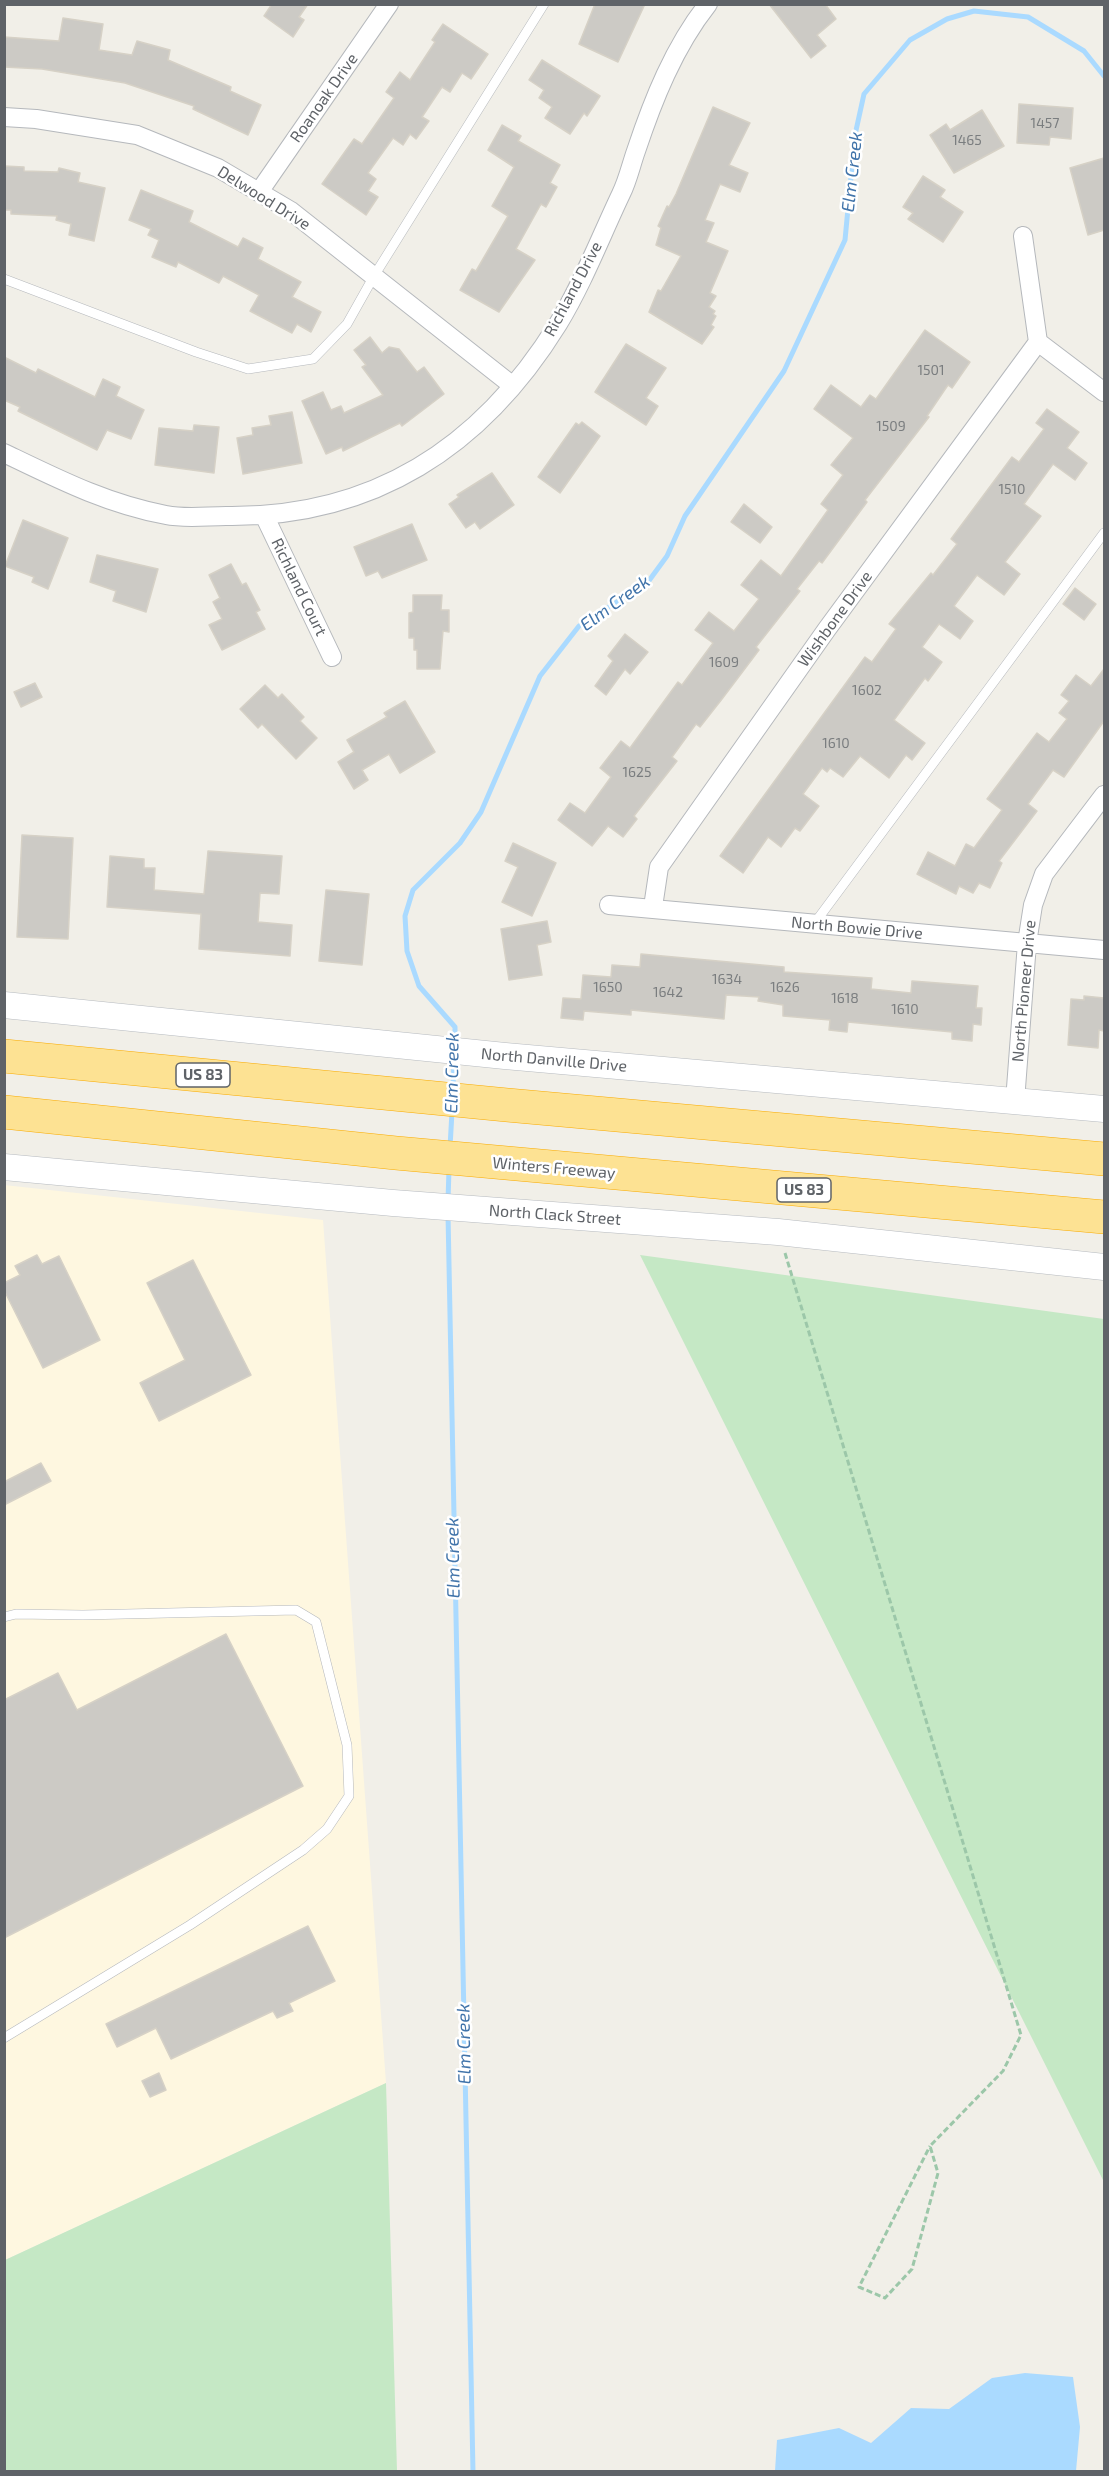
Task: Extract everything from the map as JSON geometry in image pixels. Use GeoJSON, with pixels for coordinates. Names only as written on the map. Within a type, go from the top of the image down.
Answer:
{"type":"FeatureCollection","features":[{"type":"Feature","properties":{"kind":"highway","name":"US 83"},"geometry":{"type":"LineString","coordinates":[[4,1056],[507,1105],[1104,1159]]}},
{"type":"Feature","properties":{"kind":"highway","name":"Winters Freeway"},"geometry":{"type":"LineString","coordinates":[[4,1112],[396,1153],[1104,1217]]}},
{"type":"Feature","properties":{"kind":"highway"},"geometry":{"type":"LineString","coordinates":[[4,1124],[92,1121]]}},
{"type":"Feature","properties":{"kind":"main road","name":"North Danville Drive"},"geometry":{"type":"LineString","coordinates":[[4,1005],[506,1056],[1104,1109]]}},
{"type":"Feature","properties":{"kind":"main road","name":"North Clack Street"},"geometry":{"type":"LineString","coordinates":[[4,1167],[393,1203],[778,1232],[1104,1268]]}},
{"type":"Feature","properties":{"kind":"street","name":"Roanoak Drive"},"geometry":{"type":"LineString","coordinates":[[259,192],[389,4]]}},
{"type":"Feature","properties":{"kind":"street","name":"Richland Drive"},"geometry":{"type":"LineString","coordinates":[[4,453],[96,497],[168,516],[265,517],[305,511],[344,501],[397,481],[434,458],[470,428],[513,386],[558,323],[625,187],[636,150],[675,53],[708,4]]}},
{"type":"Feature","properties":{"kind":"street","name":"Delwood Drive"},"geometry":{"type":"LineString","coordinates":[[4,117],[36,119],[137,135],[218,168],[291,212],[513,386]]}},
{"type":"Feature","properties":{"kind":"street"},"geometry":{"type":"LineString","coordinates":[[1023,236],[1038,342],[1104,392]]}},
{"type":"Feature","properties":{"kind":"street","name":"Wishbone Drive"},"geometry":{"type":"LineString","coordinates":[[653,907],[659,867],[827,629],[1038,342]]}},
{"type":"Feature","properties":{"kind":"street","name":"Richland Court"},"geometry":{"type":"LineString","coordinates":[[265,517],[332,657]]}},
{"type":"Feature","properties":{"kind":"street","name":"North Pioneer Drive"},"geometry":{"type":"LineString","coordinates":[[1015,1101],[1027,942],[1033,905],[1044,874],[1104,795]]}},
{"type":"Feature","properties":{"kind":"street","name":"North Bowie Drive"},"geometry":{"type":"LineString","coordinates":[[609,905],[653,907],[813,925],[1104,950]]}},
{"type":"Feature","properties":{"kind":"lane"},"geometry":{"type":"LineString","coordinates":[[4,279],[196,352],[248,369],[313,359],[347,324],[374,276],[544,4]]}},
{"type":"Feature","properties":{"kind":"lane"},"geometry":{"type":"LineString","coordinates":[[813,925],[1104,533]]}},
{"type":"Feature","properties":{"kind":"lane"},"geometry":{"type":"LineString","coordinates":[[4,1617],[16,1614],[83,1615],[296,1610],[316,1622],[322,1641],[347,1745],[349,1796],[327,1829],[303,1850],[190,1925],[4,2038]]}},
{"type":"Feature","properties":{"kind":"path"},"geometry":{"type":"LineString","coordinates":[[778,1232],[1021,2035],[1003,2071],[930,2146],[859,2287],[885,2298],[912,2269],[938,2173],[930,2146]]}},
{"type":"Feature","properties":{"kind":"shaded area"},"geometry":{"type":"Polygon","coordinates":[[[4,1185],[323,1220],[386,2083],[5,2260],[4,1185]]]}},
{"type":"Feature","properties":{"kind":"green space"},"geometry":{"type":"Polygon","coordinates":[[[640,1255],[1104,1319],[1104,2182],[640,1255]]]}},
{"type":"Feature","properties":{"kind":"green space"},"geometry":{"type":"Polygon","coordinates":[[[386,2083],[397,2471],[5,2471],[5,2260],[386,2083]]]}},
{"type":"Feature","properties":{"kind":"water"},"geometry":{"type":"Polygon","coordinates":[[[1025,2373],[1073,2377],[1080,2427],[1076,2471],[775,2471],[777,2440],[839,2428],[871,2443],[911,2408],[949,2409],[992,2378],[1025,2373]]]}},
{"type":"Feature","properties":{"kind":"building"},"geometry":{"type":"Polygon","coordinates":[[[272,4],[308,4],[299,17],[304,20],[293,37],[264,16],[272,4]]]}},
{"type":"Feature","properties":{"kind":"building"},"geometry":{"type":"Polygon","coordinates":[[[595,4],[645,4],[618,62],[579,44],[595,4]]]}},
{"type":"Feature","properties":{"kind":"building"},"geometry":{"type":"Polygon","coordinates":[[[769,4],[825,4],[836,19],[817,35],[826,46],[811,58],[769,4]]]}},
{"type":"Feature","properties":{"kind":"building"},"geometry":{"type":"Polygon","coordinates":[[[63,18],[103,24],[99,50],[132,55],[137,41],[170,50],[168,60],[231,87],[230,91],[261,105],[248,135],[193,109],[194,106],[125,83],[42,69],[4,67],[4,37],[59,41],[63,18]]]}},
{"type":"Feature","properties":{"kind":"building"},"geometry":{"type":"Polygon","coordinates":[[[443,24],[488,54],[471,79],[462,73],[450,92],[442,87],[422,117],[429,121],[416,139],[410,134],[403,145],[393,138],[368,173],[376,179],[368,191],[378,197],[366,215],[322,184],[354,139],[362,144],[394,98],[386,92],[400,72],[410,80],[435,42],[432,40],[443,24]]]}},
{"type":"Feature","properties":{"kind":"building"},"geometry":{"type":"Polygon","coordinates":[[[542,60],[600,96],[587,116],[584,113],[570,134],[545,118],[552,107],[539,98],[544,90],[529,80],[542,60]]]}},
{"type":"Feature","properties":{"kind":"building"},"geometry":{"type":"Polygon","coordinates":[[[1019,104],[1073,108],[1071,139],[1050,137],[1049,145],[1017,143],[1019,104]]]}},
{"type":"Feature","properties":{"kind":"building"},"geometry":{"type":"Polygon","coordinates":[[[713,107],[750,123],[729,165],[748,173],[740,192],[720,184],[705,220],[714,223],[706,242],[728,251],[710,293],[716,296],[709,307],[715,311],[713,314],[716,316],[711,325],[714,327],[702,344],[649,312],[658,290],[661,291],[681,256],[656,245],[661,228],[658,226],[667,206],[669,207],[676,194],[713,107]]]}},
{"type":"Feature","properties":{"kind":"building"},"geometry":{"type":"Polygon","coordinates":[[[982,110],[1004,146],[954,173],[930,135],[946,124],[950,130],[982,110]]]}},
{"type":"Feature","properties":{"kind":"building"},"geometry":{"type":"Polygon","coordinates":[[[502,125],[521,136],[518,141],[560,165],[550,183],[557,187],[546,207],[541,204],[516,249],[535,260],[499,312],[460,290],[472,269],[476,271],[508,216],[492,206],[514,167],[488,150],[502,125]]]}},
{"type":"Feature","properties":{"kind":"building"},"geometry":{"type":"Polygon","coordinates":[[[1104,158],[1104,230],[1088,235],[1070,168],[1104,158]]]}},
{"type":"Feature","properties":{"kind":"building"},"geometry":{"type":"Polygon","coordinates":[[[4,166],[24,167],[24,171],[58,172],[59,168],[80,173],[78,182],[105,188],[94,241],[69,235],[71,224],[56,220],[57,216],[11,214],[11,210],[4,210],[4,166]]]}},
{"type":"Feature","properties":{"kind":"building"},"geometry":{"type":"Polygon","coordinates":[[[923,176],[945,190],[940,197],[963,212],[943,242],[908,219],[913,213],[903,207],[923,176]]]}},
{"type":"Feature","properties":{"kind":"building"},"geometry":{"type":"Polygon","coordinates":[[[141,190],[193,211],[189,222],[238,247],[243,238],[263,248],[258,259],[301,282],[292,297],[321,312],[311,332],[297,324],[292,333],[250,311],[259,295],[223,276],[219,283],[178,262],[176,267],[152,257],[159,240],[148,235],[151,229],[129,220],[141,190]]]}},
{"type":"Feature","properties":{"kind":"building"},"geometry":{"type":"Polygon","coordinates":[[[925,330],[970,362],[952,388],[948,385],[927,416],[929,417],[865,500],[867,502],[822,563],[819,561],[797,589],[800,591],[756,647],[759,650],[722,699],[700,727],[696,724],[672,757],[677,761],[634,816],[637,819],[623,837],[608,826],[592,846],[558,820],[570,803],[585,813],[611,777],[600,768],[621,741],[630,748],[678,682],[682,685],[713,643],[695,630],[709,612],[734,631],[759,599],[741,585],[761,560],[781,576],[828,510],[821,504],[843,475],[831,465],[853,438],[814,409],[831,385],[861,407],[870,395],[876,399],[925,330]]]}},
{"type":"Feature","properties":{"kind":"building"},"geometry":{"type":"Polygon","coordinates":[[[370,337],[382,353],[389,347],[399,349],[417,372],[424,367],[444,394],[402,426],[400,423],[343,451],[342,447],[326,454],[302,401],[323,392],[331,410],[341,406],[344,413],[383,395],[362,367],[366,365],[354,350],[370,337]]]}},
{"type":"Feature","properties":{"kind":"building"},"geometry":{"type":"Polygon","coordinates":[[[626,344],[666,368],[646,398],[658,406],[646,425],[595,392],[626,344]]]}},
{"type":"Feature","properties":{"kind":"building"},"geometry":{"type":"Polygon","coordinates":[[[4,357],[36,373],[38,369],[95,397],[103,379],[120,387],[116,396],[144,410],[131,439],[107,430],[97,450],[18,411],[20,407],[4,400],[4,357]]]}},
{"type":"Feature","properties":{"kind":"building"},"geometry":{"type":"Polygon","coordinates":[[[1047,409],[1079,432],[1067,448],[1087,463],[1075,480],[1053,464],[1024,504],[1041,516],[1005,562],[1020,574],[1004,595],[977,575],[954,606],[973,621],[960,639],[939,624],[922,647],[942,662],[928,681],[925,678],[894,720],[925,743],[912,760],[906,755],[889,778],[860,756],[843,777],[830,768],[827,772],[822,768],[803,794],[819,806],[800,831],[795,828],[781,847],[768,837],[743,873],[720,856],[865,657],[872,662],[896,629],[889,624],[957,544],[951,539],[1012,457],[1019,462],[1044,429],[1036,423],[1047,409]]]}},
{"type":"Feature","properties":{"kind":"building"},"geometry":{"type":"Polygon","coordinates":[[[292,412],[302,463],[243,474],[237,438],[253,435],[252,428],[271,425],[269,416],[292,412]]]}},
{"type":"Feature","properties":{"kind":"building"},"geometry":{"type":"Polygon","coordinates":[[[582,422],[600,436],[560,493],[538,477],[576,423],[579,425],[582,422]]]}},
{"type":"Feature","properties":{"kind":"building"},"geometry":{"type":"Polygon","coordinates":[[[194,425],[219,427],[214,473],[155,465],[159,428],[193,431],[194,425]]]}},
{"type":"Feature","properties":{"kind":"building"},"geometry":{"type":"Polygon","coordinates":[[[492,473],[514,505],[480,529],[475,522],[466,528],[449,504],[459,497],[457,495],[492,473]]]}},
{"type":"Feature","properties":{"kind":"building"},"geometry":{"type":"Polygon","coordinates":[[[744,504],[772,527],[760,543],[731,522],[744,504]]]}},
{"type":"Feature","properties":{"kind":"building"},"geometry":{"type":"Polygon","coordinates":[[[23,520],[68,538],[48,589],[32,582],[34,577],[5,566],[23,520]]]}},
{"type":"Feature","properties":{"kind":"building"},"geometry":{"type":"Polygon","coordinates":[[[412,524],[427,560],[382,578],[378,571],[366,576],[354,547],[412,524]]]}},
{"type":"Feature","properties":{"kind":"building"},"geometry":{"type":"Polygon","coordinates":[[[97,555],[158,569],[146,612],[113,601],[116,591],[90,582],[97,555]]]}},
{"type":"Feature","properties":{"kind":"building"},"geometry":{"type":"Polygon","coordinates":[[[231,564],[242,585],[246,583],[260,610],[256,612],[265,629],[222,650],[209,625],[222,619],[213,602],[220,598],[209,575],[231,564]]]}},
{"type":"Feature","properties":{"kind":"building"},"geometry":{"type":"Polygon","coordinates":[[[1075,588],[1096,604],[1084,620],[1063,604],[1075,588]]]}},
{"type":"Feature","properties":{"kind":"building"},"geometry":{"type":"Polygon","coordinates":[[[413,595],[442,595],[441,610],[449,610],[449,632],[443,631],[440,669],[417,669],[417,650],[414,650],[414,638],[409,638],[409,613],[413,612],[413,595]]]}},
{"type":"Feature","properties":{"kind":"building"},"geometry":{"type":"Polygon","coordinates":[[[625,634],[648,652],[630,674],[625,669],[606,695],[595,686],[613,661],[608,656],[625,634]]]}},
{"type":"Feature","properties":{"kind":"building"},"geometry":{"type":"Polygon","coordinates":[[[1104,669],[1104,721],[1064,777],[1053,770],[1028,804],[1037,811],[999,861],[1002,863],[990,888],[979,883],[973,893],[959,886],[956,894],[917,874],[928,852],[955,866],[966,844],[974,848],[1002,810],[987,799],[1037,733],[1049,742],[1067,719],[1059,713],[1069,701],[1061,695],[1076,675],[1091,686],[1104,669]]]}},
{"type":"Feature","properties":{"kind":"building"},"geometry":{"type":"Polygon","coordinates":[[[35,683],[42,697],[21,707],[14,692],[35,683]]]}},
{"type":"Feature","properties":{"kind":"building"},"geometry":{"type":"Polygon","coordinates":[[[265,685],[278,698],[282,694],[304,717],[300,721],[317,738],[296,759],[262,724],[258,728],[240,709],[265,685]]]}},
{"type":"Feature","properties":{"kind":"building"},"geometry":{"type":"Polygon","coordinates":[[[405,701],[435,752],[400,773],[389,754],[362,770],[368,780],[354,789],[338,762],[354,752],[347,740],[387,717],[384,713],[405,701]]]}},
{"type":"Feature","properties":{"kind":"building"},"geometry":{"type":"Polygon","coordinates":[[[22,835],[73,838],[68,939],[17,937],[22,835]]]}},
{"type":"Feature","properties":{"kind":"building"},"geometry":{"type":"Polygon","coordinates":[[[513,843],[556,863],[532,916],[502,902],[518,867],[505,861],[513,843]]]}},
{"type":"Feature","properties":{"kind":"building"},"geometry":{"type":"Polygon","coordinates":[[[208,851],[282,856],[279,894],[260,893],[258,922],[292,925],[290,956],[199,949],[201,914],[107,907],[110,856],[144,859],[144,868],[155,868],[154,890],[204,894],[208,851]]]}},
{"type":"Feature","properties":{"kind":"building"},"geometry":{"type":"Polygon","coordinates":[[[326,890],[369,894],[362,965],[319,961],[326,890]]]}},
{"type":"Feature","properties":{"kind":"building"},"geometry":{"type":"Polygon","coordinates":[[[547,921],[551,942],[537,945],[542,975],[509,980],[501,929],[547,921]]]}},
{"type":"Feature","properties":{"kind":"building"},"geometry":{"type":"Polygon","coordinates":[[[641,954],[784,967],[784,972],[872,978],[871,989],[911,993],[912,981],[978,986],[976,1008],[982,1008],[981,1025],[973,1024],[972,1041],[952,1039],[952,1032],[848,1022],[847,1032],[829,1030],[830,1020],[783,1016],[783,1005],[758,1001],[759,997],[726,995],[724,1019],[631,1010],[631,1015],[584,1011],[583,1020],[561,1018],[563,998],[581,999],[583,975],[611,977],[612,965],[640,967],[641,954]]]}},
{"type":"Feature","properties":{"kind":"building"},"geometry":{"type":"Polygon","coordinates":[[[1084,996],[1104,998],[1104,1031],[1099,1030],[1098,1048],[1068,1045],[1071,999],[1084,1000],[1084,996]]]}},
{"type":"Feature","properties":{"kind":"building"},"geometry":{"type":"Polygon","coordinates":[[[37,1255],[42,1264],[59,1256],[100,1340],[43,1368],[4,1290],[4,1283],[20,1275],[15,1266],[37,1255]]]}},
{"type":"Feature","properties":{"kind":"building"},"geometry":{"type":"Polygon","coordinates":[[[193,1260],[251,1375],[159,1421],[140,1383],[185,1360],[147,1283],[193,1260]]]}},
{"type":"Feature","properties":{"kind":"building"},"geometry":{"type":"Polygon","coordinates":[[[41,1463],[51,1481],[4,1505],[4,1482],[41,1463]]]}},
{"type":"Feature","properties":{"kind":"building"},"geometry":{"type":"Polygon","coordinates":[[[226,1634],[303,1786],[4,1938],[4,1700],[58,1673],[77,1710],[226,1634]]]}},
{"type":"Feature","properties":{"kind":"building"},"geometry":{"type":"Polygon","coordinates":[[[308,1926],[335,1981],[289,2003],[293,2011],[277,2018],[273,2011],[171,2059],[156,2028],[117,2047],[106,2024],[308,1926]]]}},
{"type":"Feature","properties":{"kind":"building"},"geometry":{"type":"Polygon","coordinates":[[[159,2073],[166,2090],[150,2097],[142,2081],[159,2073]]]}},
{"type":"Feature","properties":{"kind":"waterway","name":"Elm Creek"},"geometry":{"type":"LineString","coordinates":[[455,1043],[455,1027],[419,986],[407,951],[405,916],[413,890],[460,843],[481,812],[540,676],[579,626],[648,582],[667,556],[685,516],[784,371],[845,240],[855,135],[864,94],[910,40],[947,19],[974,11],[1028,17],[1084,51],[1104,76]]}},
{"type":"Feature","properties":{"kind":"waterway","name":"Elm Creek"},"geometry":{"type":"LineString","coordinates":[[453,1088],[454,1058]]}},
{"type":"Feature","properties":{"kind":"waterway","name":"Elm Creek"},"geometry":{"type":"LineString","coordinates":[[450,1147],[452,1112]]}},
{"type":"Feature","properties":{"kind":"waterway","name":"Elm Creek"},"geometry":{"type":"LineString","coordinates":[[448,1201],[449,1169]]}},
{"type":"Feature","properties":{"kind":"waterway","name":"Elm Creek"},"geometry":{"type":"LineString","coordinates":[[448,1214],[473,2472]]}}]}
